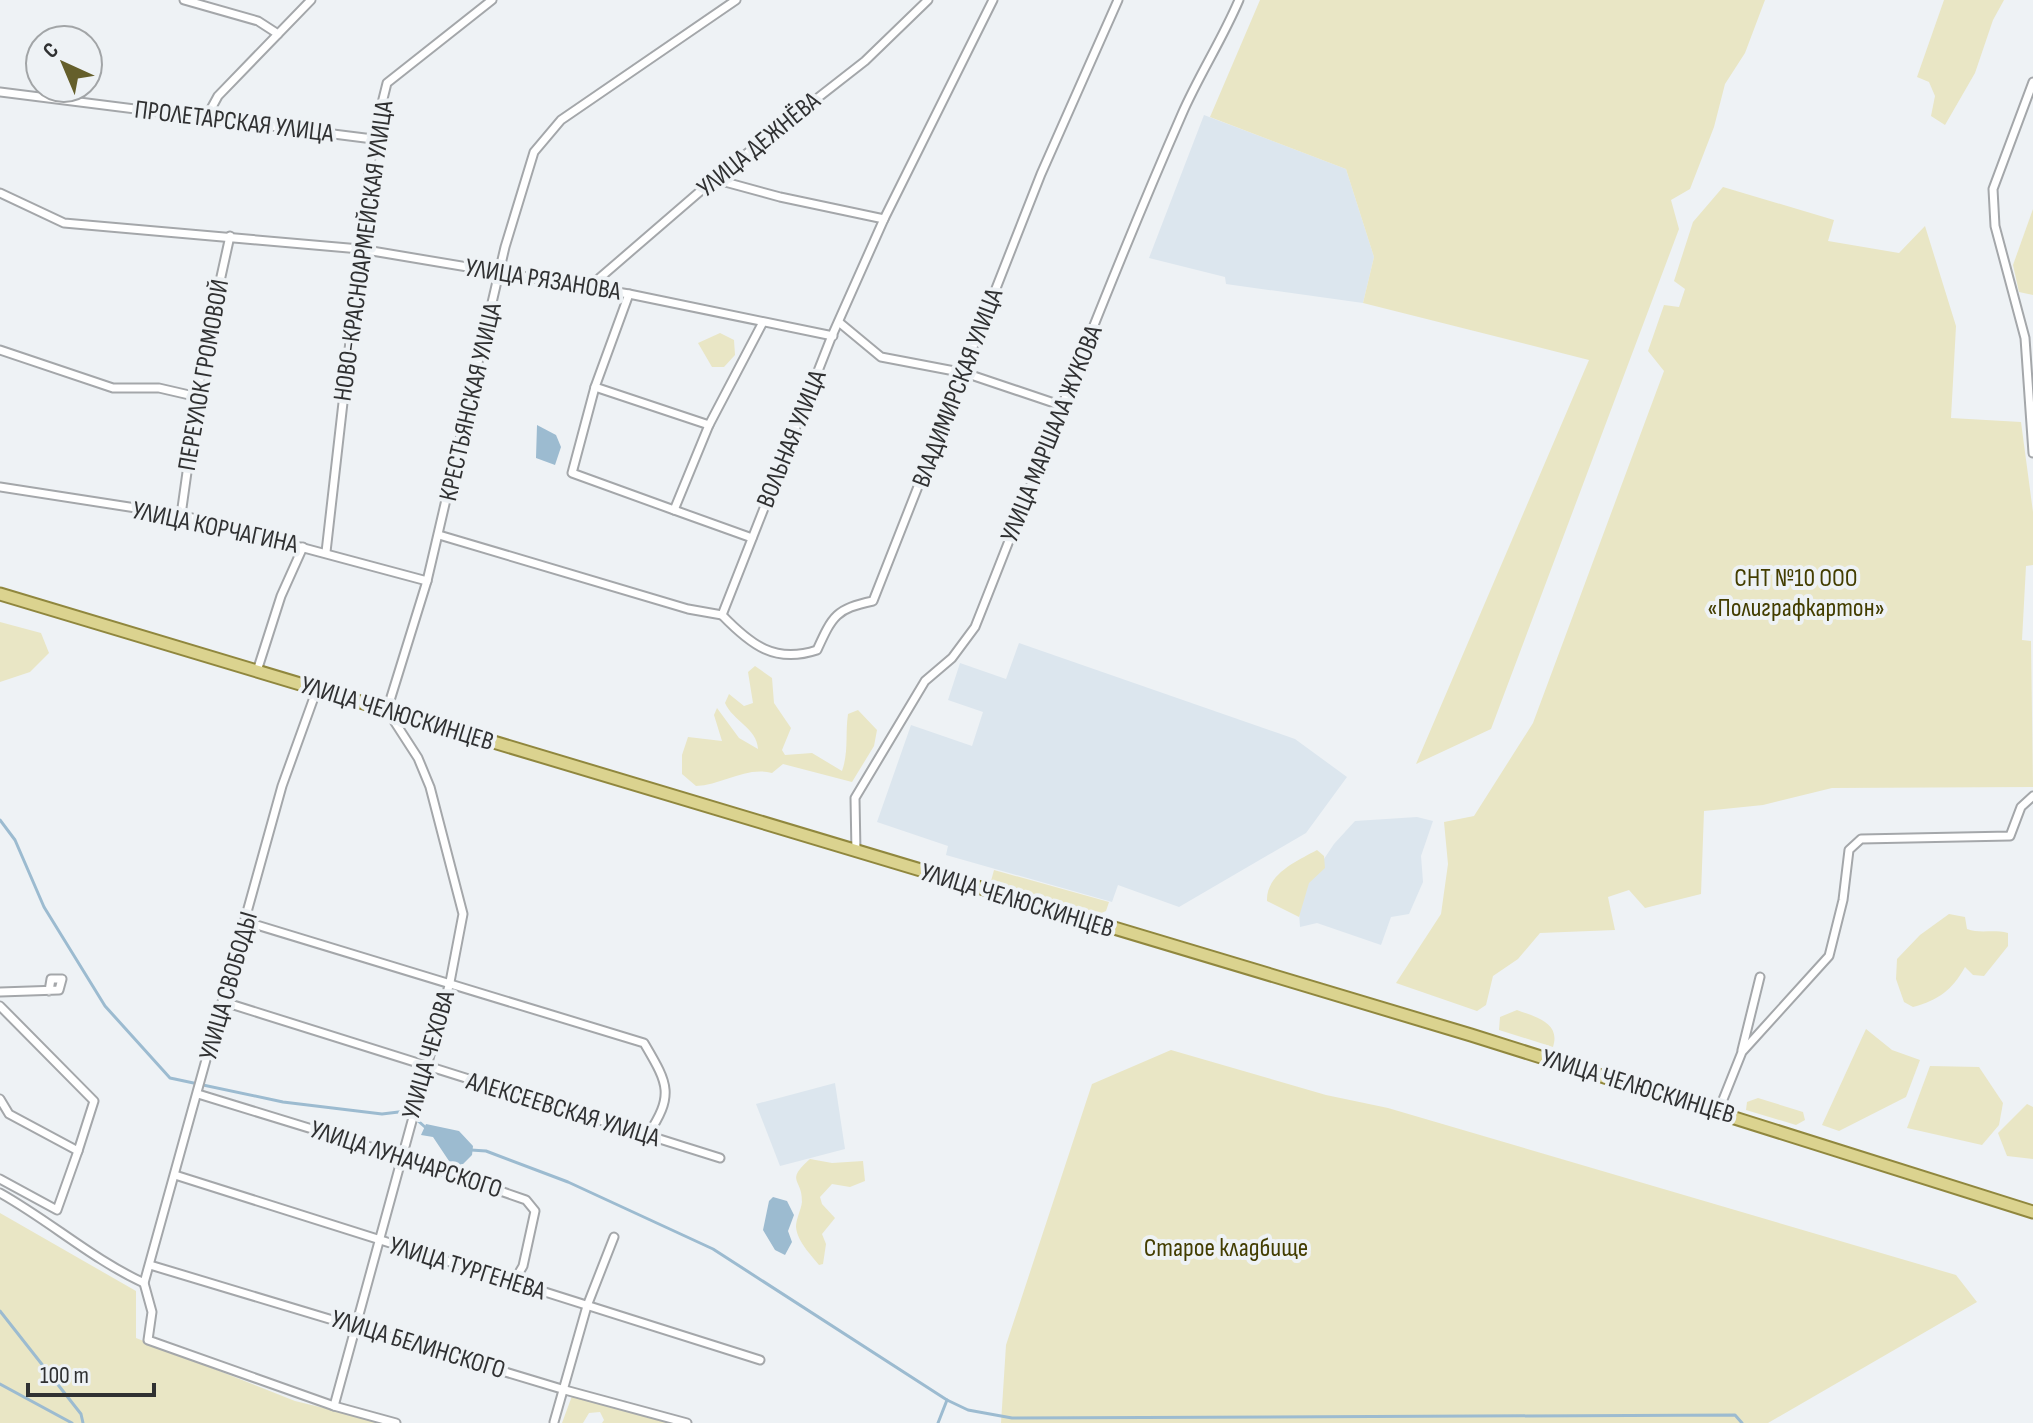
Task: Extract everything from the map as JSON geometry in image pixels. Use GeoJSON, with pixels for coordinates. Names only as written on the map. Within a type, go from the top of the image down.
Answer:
{"type":"FeatureCollection","features":[{"type":"Feature","properties":{"kind":"main road","name":"УЛИЦА ЧЕЛЮСКИНЦЕВ"},"geometry":{"type":"LineString","coordinates":[[0,594],[1718,1112],[2033,1212]]}},
{"type":"Feature","properties":{"kind":"street"},"geometry":{"type":"LineString","coordinates":[[184,0],[258,21],[278,34]]}},
{"type":"Feature","properties":{"kind":"street"},"geometry":{"type":"LineString","coordinates":[[206,118],[218,96],[311,0]]}},
{"type":"Feature","properties":{"kind":"street","name":"НОВО-КРАСНОАРМЕЙСКАЯ УЛИЦА"},"geometry":{"type":"LineString","coordinates":[[326,552],[373,139],[387,83],[492,0]]}},
{"type":"Feature","properties":{"kind":"street","name":"КРЕСТЬЯНСКАЯ УЛИЦА"},"geometry":{"type":"LineString","coordinates":[[387,710],[427,581],[505,247],[534,152],[561,120],[736,0]]}},
{"type":"Feature","properties":{"kind":"street","name":"УЛИЦА ДЕЖНЁВА"},"geometry":{"type":"LineString","coordinates":[[588,288],[714,179],[865,61],[928,0]]}},
{"type":"Feature","properties":{"kind":"street"},"geometry":{"type":"LineString","coordinates":[[831,338],[884,219],[993,0]]}},
{"type":"Feature","properties":{"kind":"street","name":"ВЛАДИМИРСКАЯ УЛИЦА"},"geometry":{"type":"LineString","coordinates":[[722,615],[745,639],[772,652],[796,657],[817,650],[830,621],[843,607],[873,601],[1041,174],[1118,0]]}},
{"type":"Feature","properties":{"kind":"street","name":"УЛИЦА МАРШАЛА ЖУКОВА"},"geometry":{"type":"LineString","coordinates":[[856,853],[855,798],[925,681],[952,658],[975,627],[1183,111],[1223,39],[1239,0]]}},
{"type":"Feature","properties":{"kind":"street"},"geometry":{"type":"LineString","coordinates":[[2033,82],[1993,189],[1995,226],[2025,338],[2033,453]]}},
{"type":"Feature","properties":{"kind":"street","name":"ПРОЛЕТАРСКАЯ УЛИЦА"},"geometry":{"type":"LineString","coordinates":[[0,92],[373,139]]}},
{"type":"Feature","properties":{"kind":"street"},"geometry":{"type":"LineString","coordinates":[[714,179],[884,219]]}},
{"type":"Feature","properties":{"kind":"street","name":"УЛИЦА РЯЗАНОВА"},"geometry":{"type":"LineString","coordinates":[[0,193],[64,223],[360,249],[629,294],[831,338]]}},
{"type":"Feature","properties":{"kind":"street","name":"ПЕРЕУЛОК ГРОМОВОЙ"},"geometry":{"type":"LineString","coordinates":[[181,515],[203,358],[230,236]]}},
{"type":"Feature","properties":{"kind":"street"},"geometry":{"type":"LineString","coordinates":[[629,294],[595,387],[572,473],[752,538]]}},
{"type":"Feature","properties":{"kind":"street"},"geometry":{"type":"LineString","coordinates":[[840,323],[881,357],[965,373],[1063,406]]}},
{"type":"Feature","properties":{"kind":"street"},"geometry":{"type":"LineString","coordinates":[[674,510],[709,425],[762,324]]}},
{"type":"Feature","properties":{"kind":"street","name":"ВОЛЬНАЯ УЛИЦА"},"geometry":{"type":"LineString","coordinates":[[722,615],[794,439],[831,338]]}},
{"type":"Feature","properties":{"kind":"street"},"geometry":{"type":"LineString","coordinates":[[0,350],[113,388],[159,388],[198,397]]}},
{"type":"Feature","properties":{"kind":"street"},"geometry":{"type":"LineString","coordinates":[[595,387],[709,425]]}},
{"type":"Feature","properties":{"kind":"street","name":"УЛИЦА КОРЧАГИНА"},"geometry":{"type":"LineString","coordinates":[[0,487],[181,515],[427,581]]}},
{"type":"Feature","properties":{"kind":"street"},"geometry":{"type":"LineString","coordinates":[[439,535],[688,609],[722,615]]}},
{"type":"Feature","properties":{"kind":"street"},"geometry":{"type":"LineString","coordinates":[[257,671],[281,596],[303,547]]}},
{"type":"Feature","properties":{"kind":"street","name":"УЛИЦА СВОБОДЫ"},"geometry":{"type":"LineString","coordinates":[[144,1283],[247,922],[282,786],[317,689]]}},
{"type":"Feature","properties":{"kind":"street","name":"УЛИЦА ЧЕХОВА"},"geometry":{"type":"LineString","coordinates":[[334,1406],[450,982],[463,914],[430,787],[418,758],[387,710]]}},
{"type":"Feature","properties":{"kind":"street"},"geometry":{"type":"LineString","coordinates":[[1742,1052],[1829,956],[1843,900],[1849,850],[1861,839],[2010,836],[2021,807],[2033,796]]}},
{"type":"Feature","properties":{"kind":"street"},"geometry":{"type":"LineString","coordinates":[[247,922],[644,1043],[665,1078],[664,1109],[647,1136]]}},
{"type":"Feature","properties":{"kind":"street"},"geometry":{"type":"LineString","coordinates":[[1718,1112],[1742,1052],[1760,977]]}},
{"type":"Feature","properties":{"kind":"street"},"geometry":{"type":"LineString","coordinates":[[0,992],[49,991]]}},
{"type":"Feature","properties":{"kind":"street","name":"АЛЕКСЕЕВСКАЯ УЛИЦА"},"geometry":{"type":"LineString","coordinates":[[224,1002],[720,1158]]}},
{"type":"Feature","properties":{"kind":"street"},"geometry":{"type":"LineString","coordinates":[[0,1006],[94,1101],[53,1225]]}},
{"type":"Feature","properties":{"kind":"street","name":"УЛИЦА ЛУНАЧАРСКОГО"},"geometry":{"type":"LineString","coordinates":[[198,1094],[400,1156],[526,1200],[533,1205],[533,1231],[513,1283]]}},
{"type":"Feature","properties":{"kind":"street"},"geometry":{"type":"LineString","coordinates":[[0,1099],[9,1114],[78,1151]]}},
{"type":"Feature","properties":{"kind":"street","name":"УЛИЦА ТУРГЕНЕВА"},"geometry":{"type":"LineString","coordinates":[[175,1175],[760,1360]]}},
{"type":"Feature","properties":{"kind":"street"},"geometry":{"type":"LineString","coordinates":[[0,1179],[57,1210]]}},
{"type":"Feature","properties":{"kind":"street"},"geometry":{"type":"LineString","coordinates":[[0,1193],[53,1225],[116,1270],[144,1283],[152,1312],[148,1340],[334,1406],[396,1423]]}},
{"type":"Feature","properties":{"kind":"street"},"geometry":{"type":"LineString","coordinates":[[554,1422],[587,1306],[614,1237]]}},
{"type":"Feature","properties":{"kind":"street","name":"УЛИЦА БЕЛИНСКОГО"},"geometry":{"type":"LineString","coordinates":[[150,1265],[565,1390],[687,1423]]}},
{"type":"Feature","properties":{"kind":"shaded area"},"geometry":{"type":"Polygon","coordinates":[[[1204,115],[1346,169],[1374,257],[1363,303],[1226,284],[1225,277],[1149,258],[1204,115]]]}},
{"type":"Feature","properties":{"kind":"shaded area"},"geometry":{"type":"Polygon","coordinates":[[[1019,643],[1295,739],[1347,777],[1306,833],[1179,907],[1118,885],[1112,902],[946,855],[948,846],[877,822],[911,725],[972,746],[983,712],[948,700],[960,663],[1006,679],[1019,643]]]}},
{"type":"Feature","properties":{"kind":"shaded area"},"geometry":{"type":"Polygon","coordinates":[[[1417,817],[1433,821],[1421,856],[1423,882],[1409,914],[1391,917],[1381,945],[1317,923],[1300,927],[1298,898],[1334,844],[1355,821],[1417,817]]]}},
{"type":"Feature","properties":{"kind":"shaded area"},"geometry":{"type":"Polygon","coordinates":[[[835,1083],[845,1149],[780,1166],[756,1104],[835,1083]]]}},
{"type":"Feature","properties":{"kind":"green space"},"geometry":{"type":"Polygon","coordinates":[[[1260,0],[1765,0],[1745,53],[1725,84],[1714,127],[1690,189],[1671,200],[1679,229],[1491,729],[1416,764],[1589,360],[1363,303],[1374,257],[1346,169],[1210,117],[1260,0]]]}},
{"type":"Feature","properties":{"kind":"green space"},"geometry":{"type":"Polygon","coordinates":[[[1944,0],[2004,0],[1993,20],[1975,73],[1945,125],[1931,116],[1935,96],[1929,82],[1917,77],[1944,0]]]}},
{"type":"Feature","properties":{"kind":"green space","name":"СНТ №10 ООО «Полиграфкартон»"},"geometry":{"type":"Polygon","coordinates":[[[1723,187],[1834,220],[1828,241],[1899,253],[1925,226],[1956,326],[1951,418],[2021,422],[2033,512],[2033,565],[2026,566],[2022,640],[2031,641],[2033,787],[1832,788],[1763,805],[1704,811],[1701,894],[1645,908],[1629,890],[1608,897],[1615,930],[1540,933],[1518,959],[1493,976],[1486,1005],[1477,1011],[1396,983],[1441,914],[1448,864],[1444,822],[1474,816],[1533,723],[1664,371],[1648,351],[1664,305],[1679,307],[1685,289],[1674,281],[1693,222],[1723,187]]]}},
{"type":"Feature","properties":{"kind":"green space"},"geometry":{"type":"Polygon","coordinates":[[[2033,209],[2033,295],[2019,292],[2013,265],[2033,209]]]}},
{"type":"Feature","properties":{"kind":"green space"},"geometry":{"type":"Polygon","coordinates":[[[720,333],[734,340],[735,355],[724,367],[712,367],[698,343],[720,333]]]}},
{"type":"Feature","properties":{"kind":"green space"},"geometry":{"type":"Polygon","coordinates":[[[0,622],[41,633],[49,653],[30,672],[0,682],[0,622]]]}},
{"type":"Feature","properties":{"kind":"green space"},"geometry":{"type":"Polygon","coordinates":[[[755,666],[772,678],[774,703],[791,728],[782,750],[785,755],[812,753],[842,771],[848,714],[858,710],[877,730],[874,746],[852,782],[783,764],[772,773],[753,772],[696,786],[682,774],[682,755],[688,737],[722,741],[714,715],[717,708],[739,738],[758,749],[754,735],[725,703],[729,694],[744,706],[753,703],[748,672],[755,666]]]}},
{"type":"Feature","properties":{"kind":"green space"},"geometry":{"type":"Polygon","coordinates":[[[1317,850],[1324,856],[1325,868],[1309,883],[1299,917],[1267,901],[1268,892],[1277,876],[1317,850]]]}},
{"type":"Feature","properties":{"kind":"green space"},"geometry":{"type":"Polygon","coordinates":[[[994,870],[1109,902],[1106,911],[1099,914],[996,885],[991,881],[994,870]]]}},
{"type":"Feature","properties":{"kind":"green space"},"geometry":{"type":"Polygon","coordinates":[[[1949,914],[1965,917],[1967,929],[2008,933],[2008,946],[1984,976],[1973,975],[1965,967],[1944,993],[1913,1007],[1904,1002],[1896,979],[1897,959],[1920,935],[1949,914]]]}},
{"type":"Feature","properties":{"kind":"green space"},"geometry":{"type":"Polygon","coordinates":[[[1517,1010],[1550,1026],[1553,1047],[1499,1030],[1500,1017],[1517,1010]]]}},
{"type":"Feature","properties":{"kind":"green space"},"geometry":{"type":"Polygon","coordinates":[[[1866,1029],[1892,1050],[1920,1060],[1906,1097],[1839,1131],[1822,1125],[1866,1029]]]}},
{"type":"Feature","properties":{"kind":"green space","name":"Старое кладбище"},"geometry":{"type":"Polygon","coordinates":[[[1171,1050],[1326,1095],[1388,1108],[1956,1275],[1977,1302],[1768,1423],[1001,1423],[1006,1345],[1092,1084],[1171,1050]]]}},
{"type":"Feature","properties":{"kind":"green space"},"geometry":{"type":"Polygon","coordinates":[[[1930,1066],[1979,1067],[2003,1103],[1999,1125],[1982,1145],[1907,1128],[1930,1066]]]}},
{"type":"Feature","properties":{"kind":"green space"},"geometry":{"type":"Polygon","coordinates":[[[1758,1098],[1803,1112],[1805,1120],[1796,1125],[1746,1110],[1747,1102],[1758,1098]]]}},
{"type":"Feature","properties":{"kind":"green space"},"geometry":{"type":"Polygon","coordinates":[[[2027,1104],[2033,1107],[2033,1159],[2007,1156],[1998,1133],[2027,1104]]]}},
{"type":"Feature","properties":{"kind":"green space"},"geometry":{"type":"Polygon","coordinates":[[[810,1159],[832,1163],[863,1161],[865,1181],[850,1187],[832,1184],[820,1197],[822,1204],[835,1218],[822,1234],[826,1244],[823,1264],[819,1265],[802,1243],[796,1227],[802,1194],[796,1176],[810,1159]]]}},
{"type":"Feature","properties":{"kind":"green space"},"geometry":{"type":"Polygon","coordinates":[[[0,1213],[136,1291],[136,1338],[295,1401],[386,1423],[0,1423],[0,1213]]]}},
{"type":"Feature","properties":{"kind":"green space"},"geometry":{"type":"Polygon","coordinates":[[[572,1396],[672,1423],[602,1423],[604,1420],[600,1412],[589,1413],[583,1423],[562,1423],[572,1396]]]}},
{"type":"Feature","properties":{"kind":"water"},"geometry":{"type":"Polygon","coordinates":[[[537,425],[556,435],[561,447],[555,465],[536,458],[537,425]]]}},
{"type":"Feature","properties":{"kind":"water"},"geometry":{"type":"Polygon","coordinates":[[[426,1124],[459,1131],[473,1146],[472,1155],[461,1166],[449,1161],[433,1137],[421,1135],[426,1124]]]}},
{"type":"Feature","properties":{"kind":"water"},"geometry":{"type":"Polygon","coordinates":[[[773,1197],[787,1201],[794,1215],[788,1231],[792,1242],[785,1255],[775,1250],[763,1230],[769,1201],[773,1197]]]}},
{"type":"Feature","properties":{"kind":"waterway"},"geometry":{"type":"LineString","coordinates":[[0,820],[15,840],[44,907],[105,1006],[170,1078],[283,1102],[382,1114],[407,1111],[425,1127]]}},
{"type":"Feature","properties":{"kind":"waterway"},"geometry":{"type":"LineString","coordinates":[[471,1150],[486,1151],[568,1182],[713,1249],[947,1400],[968,1410],[1012,1418],[1735,1415],[1742,1423]]}},
{"type":"Feature","properties":{"kind":"waterway"},"geometry":{"type":"LineString","coordinates":[[0,1311],[81,1414],[83,1423]]}},
{"type":"Feature","properties":{"kind":"waterway"},"geometry":{"type":"LineString","coordinates":[[0,1384],[72,1423]]}},
{"type":"Feature","properties":{"kind":"waterway"},"geometry":{"type":"LineString","coordinates":[[938,1423],[947,1400]]}}]}
